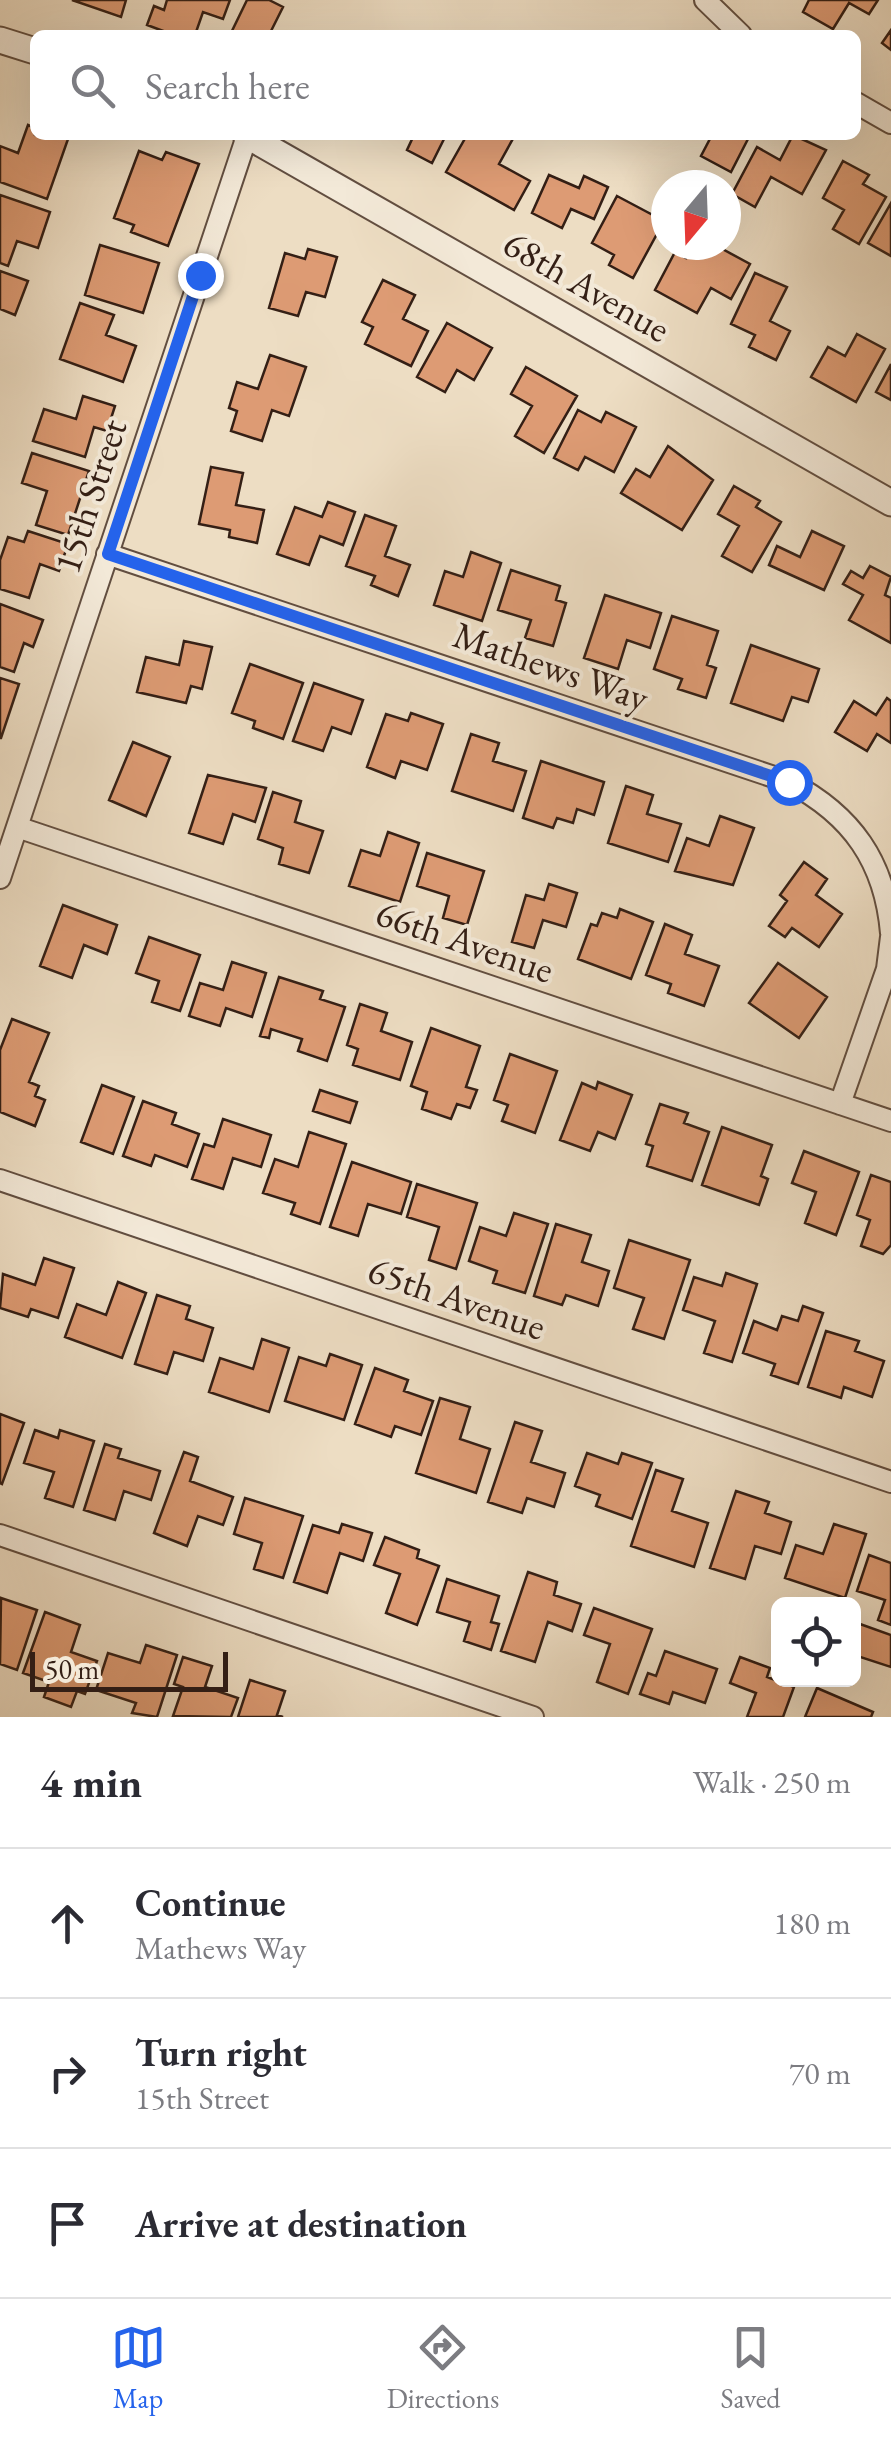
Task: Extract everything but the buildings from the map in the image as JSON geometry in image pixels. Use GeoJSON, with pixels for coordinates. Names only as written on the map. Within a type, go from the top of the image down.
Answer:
{"type":"FeatureCollection","features":[{"type":"Feature","properties":{"kind":"street"},"geometry":{"type":"LineString","coordinates":[[705,0],[736,30]]}},
{"type":"Feature","properties":{"kind":"street"},"geometry":{"type":"LineString","coordinates":[[0,40],[30,49]]}},
{"type":"Feature","properties":{"kind":"street"},"geometry":{"type":"LineString","coordinates":[[861,105],[891,123]]}},
{"type":"Feature","properties":{"kind":"street","name":"15th Street"},"geometry":{"type":"LineString","coordinates":[[0,878],[244,140]]}},
{"type":"Feature","properties":{"kind":"street","name":"68th Avenue"},"geometry":{"type":"LineString","coordinates":[[255,140],[891,502]]}},
{"type":"Feature","properties":{"kind":"street","name":"Mathews Way"},"geometry":{"type":"LineString","coordinates":[[108,554],[789,782],[818,798],[862,841],[878,870],[891,935],[887,969],[840,1104]]}},
{"type":"Feature","properties":{"kind":"street","name":"66th Avenue"},"geometry":{"type":"LineString","coordinates":[[17,827],[891,1121]]}},
{"type":"Feature","properties":{"kind":"street","name":"65th Avenue"},"geometry":{"type":"LineString","coordinates":[[0,1180],[891,1482]]}},
{"type":"Feature","properties":{"kind":"street"},"geometry":{"type":"LineString","coordinates":[[0,1535],[533,1717]]}},
{"type":"Feature","properties":{"kind":"route"},"geometry":{"type":"LineString","coordinates":[[200,275],[108,554],[789,782]]}}]}
